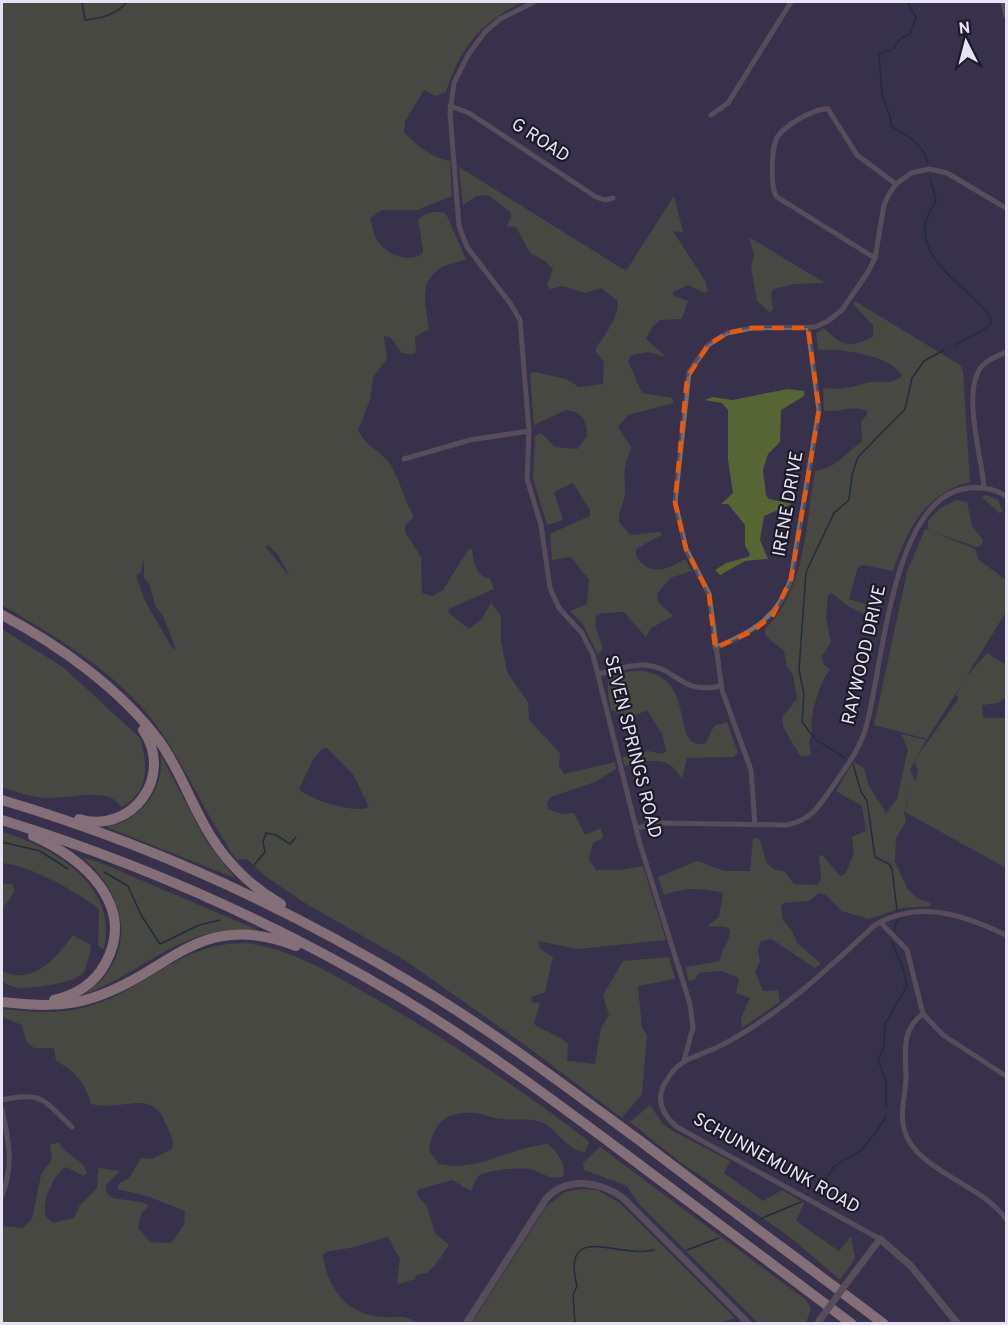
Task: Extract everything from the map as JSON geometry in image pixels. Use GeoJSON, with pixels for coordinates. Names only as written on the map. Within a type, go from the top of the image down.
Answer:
{"type":"FeatureCollection","features":[{"type":"Feature","properties":{"kind":"highway"},"geometry":{"type":"LineString","coordinates":[[2,615],[60,650],[131,710],[167,753],[207,830],[231,864],[262,892],[339,941],[417,985],[530,1060],[884,1323]]}},
{"type":"Feature","properties":{"kind":"highway"},"geometry":{"type":"LineString","coordinates":[[2,620],[72,665],[122,708],[149,739],[155,762],[152,782],[142,800],[127,813],[109,821],[85,821],[48,809],[5,800]]}},
{"type":"Feature","properties":{"kind":"highway"},"geometry":{"type":"LineString","coordinates":[[5,800],[104,834],[187,868],[339,941]]}},
{"type":"Feature","properties":{"kind":"highway"},"geometry":{"type":"LineString","coordinates":[[2,822],[75,844],[179,885],[261,922],[380,986],[531,1083],[852,1323]]}},
{"type":"Feature","properties":{"kind":"highway"},"geometry":{"type":"LineString","coordinates":[[2,822],[51,844],[84,867],[108,897],[115,928],[104,967],[78,992],[50,1000],[2,1000]]}},
{"type":"Feature","properties":{"kind":"highway"},"geometry":{"type":"LineString","coordinates":[[2,1000],[46,1005],[84,1001],[115,989],[186,947],[211,939],[235,936],[283,941],[380,986]]}},
{"type":"Feature","properties":{"kind":"street","name":"SEVEN SPRINGS ROAD"},"geometry":{"type":"LineString","coordinates":[[534,2],[500,19],[480,39],[458,74],[450,106],[460,232],[469,250],[510,303],[520,320],[529,431],[527,479],[542,525],[550,588],[560,609],[586,640],[599,675],[636,828],[690,1004],[693,1028],[684,1060]]}},
{"type":"Feature","properties":{"kind":"street"},"geometry":{"type":"LineString","coordinates":[[711,115],[728,103],[791,2]]}},
{"type":"Feature","properties":{"kind":"street"},"geometry":{"type":"LineString","coordinates":[[1003,2],[1006,16]]}},
{"type":"Feature","properties":{"kind":"street","name":"G ROAD"},"geometry":{"type":"LineString","coordinates":[[450,106],[469,113],[596,197],[605,200],[613,198]]}},
{"type":"Feature","properties":{"kind":"street"},"geometry":{"type":"LineString","coordinates":[[875,258],[774,193],[774,149],[778,136],[807,116],[828,109],[857,155],[896,184]]}},
{"type":"Feature","properties":{"kind":"street"},"geometry":{"type":"LineString","coordinates":[[755,825],[751,770],[721,686],[709,594],[686,549],[675,502],[687,378],[692,366],[708,345],[727,333],[752,328],[808,328],[828,321],[849,300],[875,258],[884,205],[896,184],[911,173],[938,170],[1006,208]]}},
{"type":"Feature","properties":{"kind":"street","name":"IRENE DRIVE"},"geometry":{"type":"LineString","coordinates":[[715,648],[753,631],[773,615],[791,579],[819,410],[808,328]]}},
{"type":"Feature","properties":{"kind":"street"},"geometry":{"type":"LineString","coordinates":[[984,488],[975,422],[974,383],[988,361],[1006,352]]}},
{"type":"Feature","properties":{"kind":"street"},"geometry":{"type":"LineString","coordinates":[[404,459],[483,437],[529,431]]}},
{"type":"Feature","properties":{"kind":"street","name":"RAYWOOD DRIVE"},"geometry":{"type":"LineString","coordinates":[[636,828],[663,823],[793,824],[808,818],[817,810],[848,764],[866,729],[895,592],[914,531],[928,510],[943,497],[960,489],[984,488],[1006,496]]}},
{"type":"Feature","properties":{"kind":"street"},"geometry":{"type":"LineString","coordinates":[[599,675],[644,665],[660,669],[693,688],[721,686]]}},
{"type":"Feature","properties":{"kind":"street"},"geometry":{"type":"LineString","coordinates":[[684,1060],[724,1044],[774,1014],[880,922],[911,912],[945,912],[1006,935]]}},
{"type":"Feature","properties":{"kind":"street"},"geometry":{"type":"LineString","coordinates":[[880,922],[907,950],[923,1014],[943,1035],[1006,1076]]}},
{"type":"Feature","properties":{"kind":"street"},"geometry":{"type":"LineString","coordinates":[[923,1014],[910,1026],[905,1046],[906,1082],[903,1116],[906,1134],[912,1146],[924,1158],[992,1201],[1006,1219]]}},
{"type":"Feature","properties":{"kind":"street","name":"SCHUNNEMUNK ROAD"},"geometry":{"type":"LineString","coordinates":[[684,1060],[669,1077],[661,1094],[663,1110],[671,1122],[880,1239]]}},
{"type":"Feature","properties":{"kind":"street"},"geometry":{"type":"LineString","coordinates":[[2,1100],[33,1096],[72,1127]]}},
{"type":"Feature","properties":{"kind":"street"},"geometry":{"type":"LineString","coordinates":[[2,1109],[11,1158],[10,1172],[2,1196]]}},
{"type":"Feature","properties":{"kind":"street"},"geometry":{"type":"LineString","coordinates":[[466,1323],[546,1200],[563,1187],[581,1183],[606,1188],[623,1198],[749,1323]]}},
{"type":"Feature","properties":{"kind":"street"},"geometry":{"type":"LineString","coordinates":[[818,1322],[880,1239],[910,1265],[958,1323]]}},
{"type":"Feature","properties":{"kind":"highlighted area"},"geometry":{"type":"Polygon","coordinates":[[[752,328],[808,328],[819,410],[791,579],[773,615],[753,631],[715,648],[709,594],[686,549],[675,502],[687,378],[708,345],[727,333],[752,328]]]}},
{"type":"Feature","properties":{"kind":"green space"},"geometry":{"type":"Polygon","coordinates":[[[2,2],[523,2],[495,18],[474,38],[458,61],[446,92],[435,96],[424,90],[405,121],[404,132],[413,142],[431,154],[450,161],[452,196],[417,210],[382,210],[370,218],[375,236],[383,248],[389,252],[410,258],[417,256],[423,253],[418,220],[431,212],[446,214],[466,259],[442,267],[432,275],[428,282],[425,304],[429,329],[415,337],[416,352],[402,353],[391,338],[384,336],[387,359],[373,377],[370,400],[358,430],[390,464],[414,517],[405,525],[405,532],[421,557],[422,593],[432,596],[443,590],[468,550],[472,549],[478,572],[490,579],[494,589],[453,607],[448,610],[449,613],[469,629],[481,620],[491,603],[501,616],[501,641],[507,672],[528,702],[529,720],[560,753],[559,766],[564,774],[615,762],[616,769],[595,782],[551,797],[547,803],[548,809],[563,814],[574,813],[585,835],[601,828],[603,838],[593,843],[589,859],[596,870],[620,870],[643,866],[666,940],[578,949],[538,941],[540,949],[553,957],[545,992],[532,997],[531,1002],[540,1003],[534,1023],[536,1026],[568,1044],[567,1061],[595,1064],[601,1028],[609,1015],[603,995],[623,961],[669,957],[675,979],[638,986],[642,1028],[647,1035],[642,1094],[622,1118],[525,1045],[406,961],[305,903],[265,876],[247,859],[237,860],[167,741],[134,699],[93,663],[2,605],[2,2]],[[268,545],[266,547],[290,577],[278,555],[268,545]],[[144,559],[141,572],[136,576],[145,601],[172,648],[176,649],[163,616],[155,605],[149,583],[144,578],[144,559]],[[323,748],[314,758],[299,789],[333,805],[354,809],[369,807],[353,774],[327,748],[323,748]]]}},
{"type":"Feature","properties":{"kind":"green space"},"geometry":{"type":"Polygon","coordinates":[[[459,167],[626,271],[674,196],[683,232],[673,231],[705,281],[708,291],[705,293],[688,285],[673,292],[674,296],[688,301],[682,319],[660,320],[652,327],[646,339],[666,357],[649,352],[632,355],[628,361],[642,393],[672,398],[674,403],[628,415],[618,427],[631,447],[625,468],[625,493],[619,522],[630,535],[660,532],[662,535],[636,549],[636,556],[647,567],[659,570],[685,559],[692,571],[670,578],[657,594],[658,602],[673,616],[651,628],[646,637],[624,612],[602,613],[596,616],[595,626],[603,648],[598,655],[582,623],[570,611],[587,604],[589,580],[571,557],[552,560],[550,534],[590,516],[590,510],[573,483],[554,492],[563,520],[547,525],[533,479],[535,436],[541,433],[555,447],[577,449],[587,436],[586,426],[580,415],[566,410],[534,425],[530,374],[534,372],[566,379],[579,387],[603,384],[604,362],[595,350],[614,320],[618,306],[617,300],[601,288],[585,293],[563,286],[550,289],[547,285],[553,269],[545,261],[530,253],[516,227],[506,226],[511,219],[510,212],[488,195],[476,196],[463,205],[459,167]]]}},
{"type":"Feature","properties":{"kind":"green space"},"geometry":{"type":"Polygon","coordinates":[[[749,237],[825,283],[795,284],[773,289],[771,294],[773,309],[770,313],[757,301],[751,267],[754,255],[749,237]]]}},
{"type":"Feature","properties":{"kind":"green space"},"geometry":{"type":"Polygon","coordinates":[[[855,301],[960,365],[963,371],[970,482],[954,487],[941,495],[920,515],[905,541],[893,571],[863,565],[858,567],[849,599],[875,607],[879,613],[867,615],[861,613],[832,593],[828,595],[826,618],[831,642],[822,656],[824,665],[830,669],[814,705],[809,741],[811,755],[801,757],[784,729],[782,718],[797,699],[793,675],[787,667],[784,651],[767,637],[764,630],[778,614],[796,577],[806,535],[815,471],[835,463],[862,442],[861,423],[868,412],[857,408],[824,410],[823,388],[840,389],[871,382],[888,382],[902,376],[897,369],[877,358],[838,350],[818,350],[816,333],[824,328],[836,339],[847,344],[858,343],[873,337],[873,325],[853,304],[855,301]]]}},
{"type":"Feature","properties":{"kind":"green space"},"geometry":{"type":"Polygon","coordinates":[[[788,389],[804,391],[804,396],[781,410],[780,442],[768,454],[763,470],[766,495],[769,499],[792,504],[764,516],[760,540],[768,559],[745,561],[720,575],[715,570],[726,563],[748,557],[750,554],[745,546],[745,525],[728,504],[721,504],[733,493],[728,460],[728,410],[722,403],[704,400],[713,397],[732,400],[788,389]]]}},
{"type":"Feature","properties":{"kind":"green space"},"geometry":{"type":"Polygon","coordinates":[[[987,495],[998,500],[1003,512],[999,513],[982,497],[987,495]]]}},
{"type":"Feature","properties":{"kind":"green space"},"geometry":{"type":"Polygon","coordinates":[[[956,500],[967,502],[972,526],[983,540],[982,545],[977,547],[933,532],[975,549],[979,560],[1006,580],[1006,612],[966,677],[987,653],[1006,665],[1006,697],[998,703],[982,705],[983,718],[1006,718],[1006,868],[905,812],[914,781],[904,813],[906,822],[896,838],[895,862],[907,888],[917,898],[931,903],[930,906],[902,908],[869,919],[842,911],[826,895],[819,893],[809,901],[784,903],[781,907],[783,920],[792,931],[797,943],[821,964],[815,968],[771,939],[761,941],[758,950],[760,962],[755,972],[763,991],[778,990],[780,1002],[742,1028],[741,1018],[750,998],[736,993],[739,978],[721,971],[699,973],[694,980],[688,981],[686,967],[720,961],[730,930],[726,927],[707,926],[719,917],[723,893],[693,889],[664,895],[658,877],[697,861],[724,871],[750,871],[753,838],[759,839],[769,865],[784,871],[794,884],[818,885],[821,877],[819,855],[823,856],[840,876],[845,874],[854,854],[852,837],[866,831],[862,806],[836,791],[853,762],[864,768],[869,786],[886,813],[897,799],[908,749],[901,734],[926,740],[917,757],[959,698],[956,695],[962,684],[927,739],[874,725],[907,572],[925,529],[932,531],[928,529],[928,521],[939,509],[956,500]],[[914,762],[910,770],[915,781],[918,771],[914,762]]]}},
{"type":"Feature","properties":{"kind":"green space"},"geometry":{"type":"Polygon","coordinates":[[[2,629],[64,668],[139,737],[144,757],[144,776],[142,786],[130,801],[121,807],[115,800],[97,795],[47,798],[2,787],[2,629]]]}},
{"type":"Feature","properties":{"kind":"green space"},"geometry":{"type":"Polygon","coordinates":[[[640,671],[659,676],[670,686],[677,699],[688,737],[695,743],[706,743],[714,726],[727,722],[738,753],[733,757],[687,758],[682,779],[670,765],[664,762],[650,761],[624,766],[623,757],[648,751],[662,754],[666,751],[662,734],[647,710],[632,717],[611,710],[608,691],[610,679],[620,673],[640,671]]]}},
{"type":"Feature","properties":{"kind":"green space"},"geometry":{"type":"Polygon","coordinates":[[[161,755],[206,841],[235,878],[106,827],[130,818],[148,802],[159,780],[161,755]]]}},
{"type":"Feature","properties":{"kind":"green space"},"geometry":{"type":"Polygon","coordinates":[[[2,832],[42,848],[61,859],[78,872],[92,888],[102,906],[106,926],[104,949],[98,946],[99,909],[53,880],[14,865],[2,863],[2,832]]]}},
{"type":"Feature","properties":{"kind":"green space"},"geometry":{"type":"Polygon","coordinates":[[[82,857],[260,931],[232,930],[208,934],[187,941],[85,994],[102,979],[114,962],[120,944],[121,926],[117,907],[109,889],[98,872],[82,857]]]}},
{"type":"Feature","properties":{"kind":"green space"},"geometry":{"type":"Polygon","coordinates":[[[2,884],[12,884],[15,891],[2,910],[2,884]]]}},
{"type":"Feature","properties":{"kind":"green space"},"geometry":{"type":"Polygon","coordinates":[[[73,935],[91,945],[85,970],[80,976],[54,984],[26,988],[18,988],[2,982],[2,971],[24,975],[43,967],[73,935]]]}},
{"type":"Feature","properties":{"kind":"green space"},"geometry":{"type":"Polygon","coordinates":[[[246,943],[264,946],[297,957],[430,1031],[509,1083],[586,1139],[589,1142],[585,1152],[574,1149],[548,1126],[538,1121],[500,1119],[466,1113],[449,1117],[438,1126],[429,1151],[439,1164],[467,1165],[548,1144],[561,1159],[564,1173],[562,1177],[554,1178],[529,1169],[506,1169],[478,1176],[471,1191],[452,1180],[417,1190],[417,1195],[427,1207],[435,1233],[449,1245],[427,1273],[416,1275],[415,1279],[399,1284],[397,1282],[400,1259],[388,1237],[323,1254],[334,1288],[349,1305],[370,1315],[404,1317],[418,1323],[2,1323],[2,1226],[23,1228],[32,1219],[41,1175],[52,1159],[50,1145],[59,1142],[65,1151],[82,1164],[87,1173],[84,1176],[66,1167],[57,1176],[49,1189],[45,1204],[46,1217],[53,1223],[74,1218],[80,1205],[97,1188],[98,1168],[120,1171],[106,1185],[106,1192],[112,1198],[149,1205],[141,1214],[138,1228],[150,1242],[171,1243],[184,1225],[185,1211],[147,1196],[117,1189],[120,1183],[129,1178],[141,1158],[152,1159],[172,1149],[172,1138],[161,1114],[145,1104],[104,1106],[91,1104],[78,1078],[56,1061],[54,1048],[34,1048],[26,1041],[22,1025],[2,1017],[2,1009],[56,1012],[78,1009],[129,989],[182,958],[201,950],[246,943]]]}},
{"type":"Feature","properties":{"kind":"green space"},"geometry":{"type":"Polygon","coordinates":[[[650,1105],[662,1123],[671,1130],[730,1161],[724,1173],[763,1201],[782,1190],[804,1203],[796,1221],[839,1251],[851,1236],[855,1259],[840,1280],[790,1237],[679,1161],[630,1122],[650,1105]]]}},
{"type":"Feature","properties":{"kind":"green space"},"geometry":{"type":"Polygon","coordinates":[[[600,1147],[806,1300],[811,1309],[806,1323],[757,1322],[639,1204],[627,1186],[584,1170],[583,1163],[600,1147]]]}},
{"type":"Feature","properties":{"kind":"green space"},"geometry":{"type":"Polygon","coordinates":[[[582,1189],[597,1190],[620,1203],[735,1318],[715,1324],[471,1324],[546,1207],[565,1192],[582,1189]]]}},
{"type":"Feature","properties":{"kind":"waterway"},"geometry":{"type":"LineString","coordinates":[[82,2],[85,20],[108,15],[127,2]]}},
{"type":"Feature","properties":{"kind":"waterway"},"geometry":{"type":"LineString","coordinates":[[907,2],[916,17],[910,34],[901,38],[893,49],[879,54],[882,96],[890,116],[891,126],[918,145],[928,163]]}},
{"type":"Feature","properties":{"kind":"waterway"},"geometry":{"type":"LineString","coordinates":[[930,178],[936,200],[925,226],[926,240],[931,253],[949,275],[990,316],[991,323],[987,328],[954,345]]}},
{"type":"Feature","properties":{"kind":"waterway"},"geometry":{"type":"LineString","coordinates":[[845,758],[815,739],[802,722],[804,694],[799,670],[806,572],[834,513],[849,500],[852,475],[858,457],[905,409],[912,378],[924,361],[944,350]]}},
{"type":"Feature","properties":{"kind":"waterway"},"geometry":{"type":"LineString","coordinates":[[853,764],[861,792],[867,801],[875,857],[889,864],[892,869],[897,910]]}},
{"type":"Feature","properties":{"kind":"waterway"},"geometry":{"type":"LineString","coordinates":[[254,865],[265,852],[263,842],[266,833],[276,835],[290,844],[296,837]]}},
{"type":"Feature","properties":{"kind":"waterway"},"geometry":{"type":"LineString","coordinates":[[2,842],[40,851],[68,869]]}},
{"type":"Feature","properties":{"kind":"waterway"},"geometry":{"type":"LineString","coordinates":[[104,872],[128,886],[141,915],[160,944],[199,925],[220,920]]}},
{"type":"Feature","properties":{"kind":"waterway"},"geometry":{"type":"LineString","coordinates":[[894,931],[897,920]]}},
{"type":"Feature","properties":{"kind":"waterway"},"geometry":{"type":"LineString","coordinates":[[886,1106],[886,1082],[878,1060],[884,1046],[885,1024],[907,986],[903,968],[892,942]]}},
{"type":"Feature","properties":{"kind":"waterway"},"geometry":{"type":"LineString","coordinates":[[816,1195],[833,1168],[839,1162],[861,1150],[886,1116]]}},
{"type":"Feature","properties":{"kind":"waterway"},"geometry":{"type":"LineString","coordinates":[[760,1219],[801,1202]]}},
{"type":"Feature","properties":{"kind":"waterway"},"geometry":{"type":"LineString","coordinates":[[687,1250],[719,1238]]}},
{"type":"Feature","properties":{"kind":"waterway"},"geometry":{"type":"LineString","coordinates":[[575,1324],[573,1295],[577,1286],[574,1266],[577,1254],[585,1248],[596,1247],[654,1250]]}}]}
